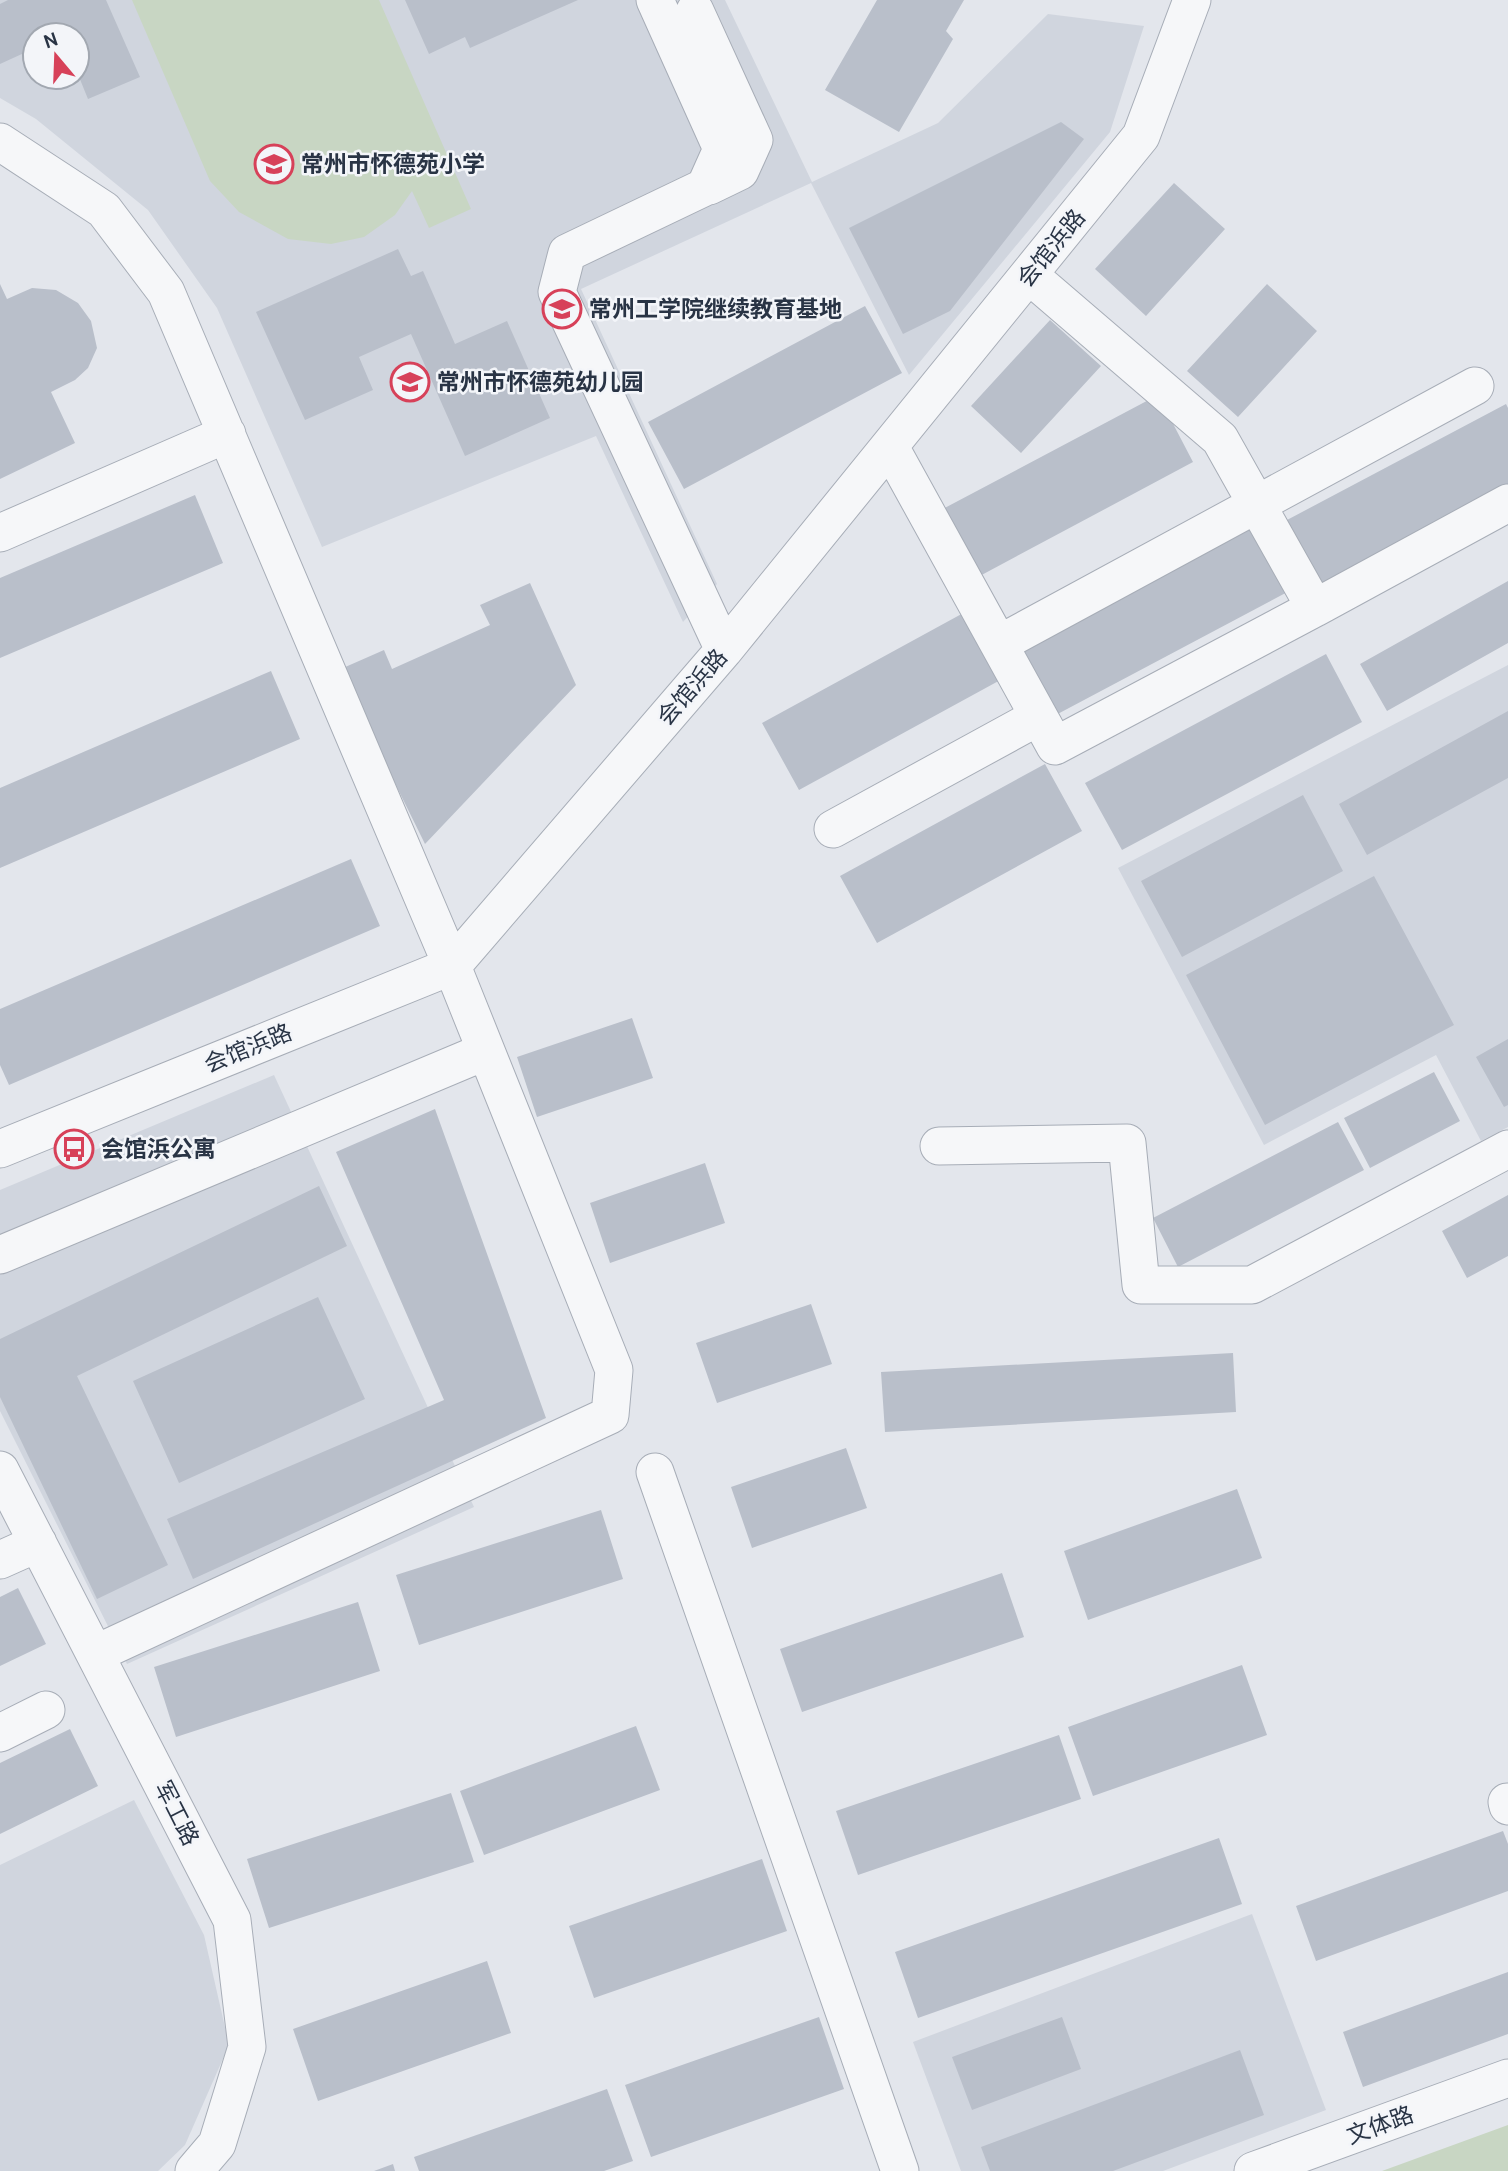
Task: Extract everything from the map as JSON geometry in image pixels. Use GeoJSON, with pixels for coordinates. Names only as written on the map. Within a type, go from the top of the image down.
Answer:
{"type":"FeatureCollection","features":[{"type":"Feature","properties":{"kind":"street"},"geometry":{"type":"LineString","coordinates":[[655,0],[722,149],[705,187]]}},
{"type":"Feature","properties":{"kind":"street","name":"会馆浜路"},"geometry":{"type":"LineString","coordinates":[[0,1149],[452,966],[724,650],[1141,136],[1192,0]]}},
{"type":"Feature","properties":{"kind":"street"},"geometry":{"type":"LineString","coordinates":[[695,11],[754,140],[740,171],[567,253],[557,292],[724,650]]}},
{"type":"Feature","properties":{"kind":"street"},"geometry":{"type":"LineString","coordinates":[[0,142],[104,210],[166,292],[452,966],[614,1370],[610,1415],[95,1654]]}},
{"type":"Feature","properties":{"kind":"street"},"geometry":{"type":"LineString","coordinates":[[1029,275],[1220,439],[1315,608]]}},
{"type":"Feature","properties":{"kind":"street"},"geometry":{"type":"LineString","coordinates":[[999,644],[1475,386]]}},
{"type":"Feature","properties":{"kind":"street"},"geometry":{"type":"LineString","coordinates":[[0,533],[227,434]]}},
{"type":"Feature","properties":{"kind":"street"},"geometry":{"type":"LineString","coordinates":[[890,447],[1055,746],[1508,503]]}},
{"type":"Feature","properties":{"kind":"street"},"geometry":{"type":"LineString","coordinates":[[833,829],[1038,717]]}},
{"type":"Feature","properties":{"kind":"street"},"geometry":{"type":"LineString","coordinates":[[0,1255],[486,1051]]}},
{"type":"Feature","properties":{"kind":"street"},"geometry":{"type":"LineString","coordinates":[[939,1146],[1127,1143],[1141,1285],[1252,1285],[1508,1149]]}},
{"type":"Feature","properties":{"kind":"street","name":"军工路"},"geometry":{"type":"LineString","coordinates":[[0,1470],[232,1920],[247,2047],[217,2144],[194,2171]]}},
{"type":"Feature","properties":{"kind":"street"},"geometry":{"type":"LineString","coordinates":[[655,1472],[900,2171]]}},
{"type":"Feature","properties":{"kind":"street"},"geometry":{"type":"LineString","coordinates":[[0,1560],[38,1543]]}},
{"type":"Feature","properties":{"kind":"street"},"geometry":{"type":"LineString","coordinates":[[0,1733],[46,1710]]}},
{"type":"Feature","properties":{"kind":"street","name":"文体路"},"geometry":{"type":"LineString","coordinates":[[1253,2171],[1508,2078]]}},
{"type":"Feature","properties":{"kind":"shaded area"},"geometry":{"type":"Polygon","coordinates":[[[0,0],[725,0],[812,182],[938,123],[1048,14],[1144,26],[1110,132],[909,375],[811,183],[581,289],[717,584],[683,622],[596,436],[322,547],[217,308],[148,210],[36,119],[0,98],[0,0]]]}},
{"type":"Feature","properties":{"kind":"shaded area"},"geometry":{"type":"Polygon","coordinates":[[[1508,665],[1508,1127],[1481,1141],[1436,1055],[1264,1145],[1118,868],[1508,665]]]}},
{"type":"Feature","properties":{"kind":"shaded area"},"geometry":{"type":"Polygon","coordinates":[[[274,1075],[474,1507],[127,1664],[0,1411],[0,1190],[274,1075]]]}},
{"type":"Feature","properties":{"kind":"shaded area"},"geometry":{"type":"Polygon","coordinates":[[[134,1800],[204,1935],[229,2045],[185,2145],[158,2171],[0,2171],[0,1865],[134,1800]]]}},
{"type":"Feature","properties":{"kind":"shaded area"},"geometry":{"type":"Polygon","coordinates":[[[1252,1914],[1326,2110],[1163,2171],[961,2171],[913,2042],[1252,1914]]]}},
{"type":"Feature","properties":{"kind":"green space"},"geometry":{"type":"Polygon","coordinates":[[[132,0],[379,0],[471,209],[429,228],[412,191],[395,215],[364,237],[331,244],[288,239],[239,212],[210,181],[132,0]]]}},
{"type":"Feature","properties":{"kind":"green space"},"geometry":{"type":"Polygon","coordinates":[[[1508,2125],[1508,2171],[1382,2171],[1508,2125]]]}},
{"type":"Feature","properties":{"kind":"building"},"geometry":{"type":"Polygon","coordinates":[[[8,0],[106,0],[140,77],[88,99],[85,91],[91,91],[91,21],[21,21],[21,54],[0,64],[0,4],[8,0]]]}},
{"type":"Feature","properties":{"kind":"building"},"geometry":{"type":"Polygon","coordinates":[[[405,0],[578,0],[470,48],[465,37],[429,54],[405,0]]]}},
{"type":"Feature","properties":{"kind":"building"},"geometry":{"type":"Polygon","coordinates":[[[877,0],[964,0],[946,31],[953,39],[899,132],[825,90],[877,0]]]}},
{"type":"Feature","properties":{"kind":"building"},"geometry":{"type":"Polygon","coordinates":[[[1061,122],[1084,139],[950,311],[903,334],[849,228],[1061,122]]]}},
{"type":"Feature","properties":{"kind":"building"},"geometry":{"type":"Polygon","coordinates":[[[1174,183],[1225,229],[1146,316],[1095,269],[1174,183]]]}},
{"type":"Feature","properties":{"kind":"building"},"geometry":{"type":"Polygon","coordinates":[[[398,249],[411,276],[423,271],[455,344],[507,321],[550,418],[465,456],[411,334],[359,357],[373,390],[305,420],[256,312],[398,249]]]}},
{"type":"Feature","properties":{"kind":"building"},"geometry":{"type":"Polygon","coordinates":[[[0,284],[7,299],[32,288],[56,290],[78,303],[91,321],[97,348],[88,368],[75,380],[51,392],[75,443],[0,479],[0,284]]]}},
{"type":"Feature","properties":{"kind":"building"},"geometry":{"type":"Polygon","coordinates":[[[1267,284],[1317,331],[1238,417],[1187,371],[1267,284]]]}},
{"type":"Feature","properties":{"kind":"building"},"geometry":{"type":"Polygon","coordinates":[[[865,306],[902,373],[684,489],[648,422],[865,306]]]}},
{"type":"Feature","properties":{"kind":"building"},"geometry":{"type":"Polygon","coordinates":[[[1050,320],[1101,366],[1021,453],[971,406],[1050,320]]]}},
{"type":"Feature","properties":{"kind":"building"},"geometry":{"type":"Polygon","coordinates":[[[1158,395],[1193,462],[976,578],[939,511],[1158,395]]]}},
{"type":"Feature","properties":{"kind":"building"},"geometry":{"type":"Polygon","coordinates":[[[1506,404],[1508,489],[1323,587],[1287,520],[1506,404]]]}},
{"type":"Feature","properties":{"kind":"building"},"geometry":{"type":"Polygon","coordinates":[[[195,495],[223,563],[0,658],[0,578],[195,495]]]}},
{"type":"Feature","properties":{"kind":"building"},"geometry":{"type":"Polygon","coordinates":[[[1257,522],[1293,589],[1052,717],[1016,650],[1257,522]]]}},
{"type":"Feature","properties":{"kind":"building"},"geometry":{"type":"Polygon","coordinates":[[[1508,581],[1508,643],[1387,711],[1360,664],[1508,581]]]}},
{"type":"Feature","properties":{"kind":"building"},"geometry":{"type":"Polygon","coordinates":[[[530,583],[576,685],[425,844],[343,668],[384,650],[392,669],[490,625],[480,605],[530,583]]]}},
{"type":"Feature","properties":{"kind":"building"},"geometry":{"type":"Polygon","coordinates":[[[967,611],[1004,678],[799,790],[762,723],[967,611]]]}},
{"type":"Feature","properties":{"kind":"building"},"geometry":{"type":"Polygon","coordinates":[[[1326,654],[1362,722],[1122,850],[1085,783],[1326,654]]]}},
{"type":"Feature","properties":{"kind":"building"},"geometry":{"type":"Polygon","coordinates":[[[271,671],[300,739],[0,868],[0,788],[271,671]]]}},
{"type":"Feature","properties":{"kind":"building"},"geometry":{"type":"Polygon","coordinates":[[[1508,711],[1508,778],[1367,855],[1339,804],[1508,711]]]}},
{"type":"Feature","properties":{"kind":"building"},"geometry":{"type":"Polygon","coordinates":[[[1045,764],[1082,831],[877,943],[840,876],[1045,764]]]}},
{"type":"Feature","properties":{"kind":"building"},"geometry":{"type":"Polygon","coordinates":[[[1303,795],[1343,871],[1182,957],[1141,881],[1303,795]]]}},
{"type":"Feature","properties":{"kind":"building"},"geometry":{"type":"Polygon","coordinates":[[[351,859],[380,926],[9,1085],[0,1065],[0,1009],[351,859]]]}},
{"type":"Feature","properties":{"kind":"building"},"geometry":{"type":"Polygon","coordinates":[[[1374,876],[1454,1025],[1265,1125],[1186,975],[1374,876]]]}},
{"type":"Feature","properties":{"kind":"building"},"geometry":{"type":"Polygon","coordinates":[[[632,1018],[653,1078],[537,1117],[517,1057],[632,1018]]]}},
{"type":"Feature","properties":{"kind":"building"},"geometry":{"type":"Polygon","coordinates":[[[1508,1039],[1508,1105],[1504,1107],[1476,1057],[1508,1039]]]}},
{"type":"Feature","properties":{"kind":"building"},"geometry":{"type":"Polygon","coordinates":[[[1434,1072],[1460,1121],[1370,1168],[1344,1118],[1434,1072]]]}},
{"type":"Feature","properties":{"kind":"building"},"geometry":{"type":"Polygon","coordinates":[[[435,1109],[546,1418],[193,1579],[167,1519],[444,1400],[336,1152],[435,1109]]]}},
{"type":"Feature","properties":{"kind":"building"},"geometry":{"type":"Polygon","coordinates":[[[1338,1122],[1364,1170],[1178,1267],[1153,1218],[1338,1122]]]}},
{"type":"Feature","properties":{"kind":"building"},"geometry":{"type":"Polygon","coordinates":[[[705,1163],[725,1223],[610,1263],[590,1203],[705,1163]]]}},
{"type":"Feature","properties":{"kind":"building"},"geometry":{"type":"Polygon","coordinates":[[[319,1186],[347,1246],[77,1376],[168,1565],[97,1599],[0,1397],[0,1339],[319,1186]]]}},
{"type":"Feature","properties":{"kind":"building"},"geometry":{"type":"Polygon","coordinates":[[[1508,1195],[1508,1256],[1467,1278],[1442,1231],[1508,1195]]]}},
{"type":"Feature","properties":{"kind":"building"},"geometry":{"type":"Polygon","coordinates":[[[318,1297],[365,1399],[179,1483],[133,1381],[318,1297]]]}},
{"type":"Feature","properties":{"kind":"building"},"geometry":{"type":"Polygon","coordinates":[[[811,1304],[832,1364],[717,1403],[696,1343],[811,1304]]]}},
{"type":"Feature","properties":{"kind":"building"},"geometry":{"type":"Polygon","coordinates":[[[1233,1353],[1236,1412],[885,1432],[881,1372],[1233,1353]]]}},
{"type":"Feature","properties":{"kind":"building"},"geometry":{"type":"Polygon","coordinates":[[[846,1448],[867,1508],[752,1548],[731,1487],[846,1448]]]}},
{"type":"Feature","properties":{"kind":"building"},"geometry":{"type":"Polygon","coordinates":[[[1237,1489],[1262,1558],[1088,1620],[1064,1551],[1237,1489]]]}},
{"type":"Feature","properties":{"kind":"building"},"geometry":{"type":"Polygon","coordinates":[[[601,1510],[623,1579],[419,1645],[396,1575],[601,1510]]]}},
{"type":"Feature","properties":{"kind":"building"},"geometry":{"type":"Polygon","coordinates":[[[1002,1573],[1024,1637],[802,1712],[780,1649],[1002,1573]]]}},
{"type":"Feature","properties":{"kind":"building"},"geometry":{"type":"Polygon","coordinates":[[[18,1588],[46,1644],[0,1666],[0,1597],[18,1588]]]}},
{"type":"Feature","properties":{"kind":"building"},"geometry":{"type":"Polygon","coordinates":[[[358,1602],[380,1671],[176,1737],[154,1667],[358,1602]]]}},
{"type":"Feature","properties":{"kind":"building"},"geometry":{"type":"Polygon","coordinates":[[[1242,1665],[1267,1735],[1093,1796],[1068,1727],[1242,1665]]]}},
{"type":"Feature","properties":{"kind":"building"},"geometry":{"type":"Polygon","coordinates":[[[636,1726],[660,1790],[484,1855],[460,1791],[636,1726]]]}},
{"type":"Feature","properties":{"kind":"building"},"geometry":{"type":"Polygon","coordinates":[[[70,1729],[98,1786],[0,1834],[0,1763],[70,1729]]]}},
{"type":"Feature","properties":{"kind":"building"},"geometry":{"type":"Polygon","coordinates":[[[1059,1735],[1081,1799],[858,1875],[836,1811],[1059,1735]]]}},
{"type":"Feature","properties":{"kind":"building"},"geometry":{"type":"Polygon","coordinates":[[[451,1793],[474,1862],[269,1928],[247,1859],[451,1793]]]}},
{"type":"Feature","properties":{"kind":"building"},"geometry":{"type":"Polygon","coordinates":[[[1503,1831],[1508,1844],[1508,1891],[1316,1961],[1296,1906],[1503,1831]]]}},
{"type":"Feature","properties":{"kind":"building"},"geometry":{"type":"Polygon","coordinates":[[[1219,1838],[1242,1904],[918,2018],[895,1952],[1219,1838]]]}},
{"type":"Feature","properties":{"kind":"building"},"geometry":{"type":"Polygon","coordinates":[[[762,1859],[787,1931],[594,1998],[569,1926],[762,1859]]]}},
{"type":"Feature","properties":{"kind":"building"},"geometry":{"type":"Polygon","coordinates":[[[487,1961],[511,2033],[318,2101],[293,2029],[487,1961]]]}},
{"type":"Feature","properties":{"kind":"building"},"geometry":{"type":"Polygon","coordinates":[[[1508,1972],[1508,2034],[1363,2087],[1343,2032],[1508,1972]]]}},
{"type":"Feature","properties":{"kind":"building"},"geometry":{"type":"Polygon","coordinates":[[[819,2017],[844,2089],[651,2157],[625,2085],[819,2017]]]}},
{"type":"Feature","properties":{"kind":"building"},"geometry":{"type":"Polygon","coordinates":[[[1062,2017],[1081,2069],[972,2110],[952,2057],[1062,2017]]]}},
{"type":"Feature","properties":{"kind":"building"},"geometry":{"type":"Polygon","coordinates":[[[1240,2050],[1264,2115],[1113,2171],[990,2171],[981,2147],[1240,2050]]]}},
{"type":"Feature","properties":{"kind":"building"},"geometry":{"type":"Polygon","coordinates":[[[607,2089],[633,2161],[604,2171],[419,2171],[414,2157],[607,2089]]]}},
{"type":"Feature","properties":{"kind":"building"},"geometry":{"type":"Polygon","coordinates":[[[393,2164],[395,2171],[374,2171],[393,2164]]]}},
{"type":"Feature","properties":{"kind":"place","name":"常州市怀德苑小学"},"geometry":{"type":"Point","coordinates":[274,164]}},
{"type":"Feature","properties":{"kind":"place","name":"常州工学院继续教育基地"},"geometry":{"type":"Point","coordinates":[562,309]}},
{"type":"Feature","properties":{"kind":"place","name":"常州市怀德苑幼儿园"},"geometry":{"type":"Point","coordinates":[410,382]}},
{"type":"Feature","properties":{"kind":"place","name":"会馆浜公寓"},"geometry":{"type":"Point","coordinates":[74,1149]}}]}
